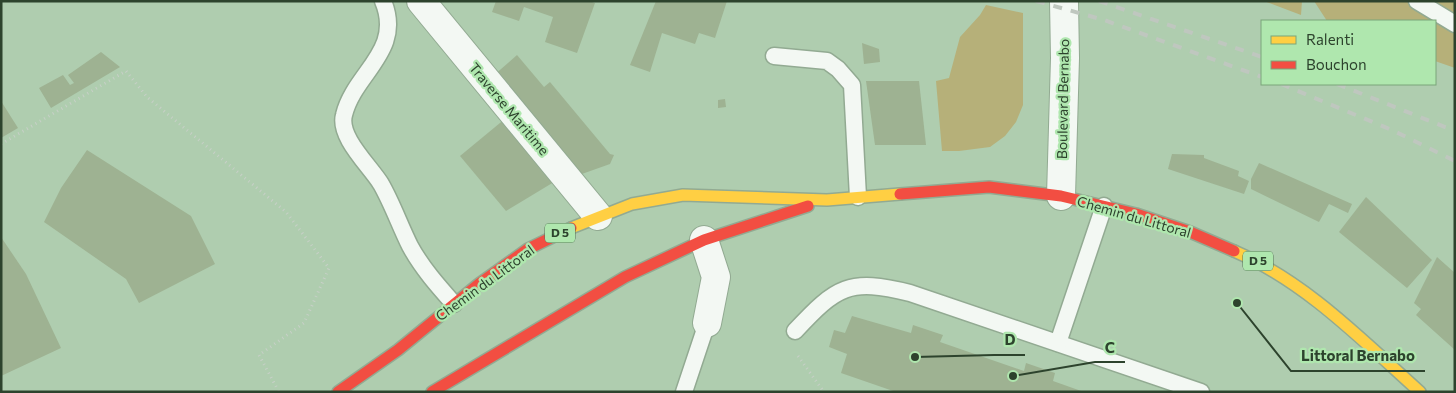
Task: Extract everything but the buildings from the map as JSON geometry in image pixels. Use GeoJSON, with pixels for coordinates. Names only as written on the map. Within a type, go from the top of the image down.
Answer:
{"type":"FeatureCollection","features":[{"type":"Feature","properties":{"kind":"main road","name":"Chemin du Littoral"},"geometry":{"type":"LineString","coordinates":[[338,392],[398,350],[454,304],[528,249],[598,216],[632,204],[683,195],[827,200],[989,187],[1061,196],[1104,206],[1190,232],[1260,262],[1323,305],[1420,392]]}},
{"type":"Feature","properties":{"kind":"main road","name":"Chemin du Littoral"},"geometry":{"type":"LineString","coordinates":[[432,392],[625,277],[704,240],[827,200]]}},
{"type":"Feature","properties":{"kind":"street","name":"Traverse Maritime"},"geometry":{"type":"LineString","coordinates":[[421,1],[598,216]]}},
{"type":"Feature","properties":{"kind":"street","name":"Boulevard Bernabo"},"geometry":{"type":"LineString","coordinates":[[1061,196],[1065,58],[1064,1]]}},
{"type":"Feature","properties":{"kind":"street"},"geometry":{"type":"LineString","coordinates":[[704,240],[716,277],[707,323]]}},
{"type":"Feature","properties":{"kind":"lane"},"geometry":{"type":"LineString","coordinates":[[383,1],[389,27],[384,48],[350,100],[343,116],[343,126],[348,139],[381,184],[411,248],[430,276],[454,304]]}},
{"type":"Feature","properties":{"kind":"lane"},"geometry":{"type":"LineString","coordinates":[[1416,1],[1455,24]]}},
{"type":"Feature","properties":{"kind":"lane"},"geometry":{"type":"LineString","coordinates":[[774,56],[826,61],[838,69],[852,85],[858,197]]}},
{"type":"Feature","properties":{"kind":"lane"},"geometry":{"type":"LineString","coordinates":[[1058,343],[1104,206]]}},
{"type":"Feature","properties":{"kind":"lane"},"geometry":{"type":"LineString","coordinates":[[795,331],[824,300],[847,288],[879,285],[910,293],[1201,392]]}},
{"type":"Feature","properties":{"kind":"lane"},"geometry":{"type":"LineString","coordinates":[[684,392],[707,323]]}},
{"type":"Feature","properties":{"kind":"path"},"geometry":{"type":"LineString","coordinates":[[1,144],[126,71],[147,97],[286,212],[329,268],[304,323],[259,355],[279,392]]}},
{"type":"Feature","properties":{"kind":"path"},"geometry":{"type":"LineString","coordinates":[[795,331],[795,351],[824,392]]}},
{"type":"Feature","properties":{"kind":"shaded area"},"geometry":{"type":"Polygon","coordinates":[[[1264,1],[1302,1],[1301,15],[1264,1]]]}},
{"type":"Feature","properties":{"kind":"shaded area"},"geometry":{"type":"Polygon","coordinates":[[[1314,1],[1455,1],[1455,68],[1436,61],[1436,20],[1326,20],[1314,1]]]}},
{"type":"Feature","properties":{"kind":"shaded area"},"geometry":{"type":"Polygon","coordinates":[[[986,5],[1023,13],[1023,105],[1016,122],[1005,136],[990,147],[942,151],[936,81],[949,78],[960,37],[980,15],[986,5]]]}},
{"type":"Feature","properties":{"kind":"railway"},"geometry":{"type":"LineString","coordinates":[[1036,1],[1104,20],[1261,77]]}},
{"type":"Feature","properties":{"kind":"railway"},"geometry":{"type":"LineString","coordinates":[[1099,1],[1261,57]]}},
{"type":"Feature","properties":{"kind":"railway"},"geometry":{"type":"LineString","coordinates":[[1283,85],[1392,130],[1455,161]]}},
{"type":"Feature","properties":{"kind":"railway"},"geometry":{"type":"LineString","coordinates":[[1340,85],[1455,131]]}},
{"type":"Feature","properties":{"kind":"traffic: slow"},"geometry":{"type":"LineString","coordinates":[[571,228],[632,204],[683,195],[827,200],[900,194]]}},
{"type":"Feature","properties":{"kind":"traffic: slow"},"geometry":{"type":"LineString","coordinates":[[1234,251],[1260,264],[1309,296],[1355,333],[1420,392]]}},
{"type":"Feature","properties":{"kind":"traffic: jam"},"geometry":{"type":"LineString","coordinates":[[900,194],[989,187],[1061,196],[1136,214],[1190,232],[1234,251]]}},
{"type":"Feature","properties":{"kind":"traffic: jam"},"geometry":{"type":"LineString","coordinates":[[432,392],[625,277],[704,240],[808,206]]}},
{"type":"Feature","properties":{"kind":"traffic: jam"},"geometry":{"type":"LineString","coordinates":[[338,392],[398,350],[479,284],[528,249],[571,228]]}},
{"type":"Feature","properties":{"kind":"place","name":"Littoral Bernabo"},"geometry":{"type":"Point","coordinates":[1237,303]}},
{"type":"Feature","properties":{"kind":"place","name":"D"},"geometry":{"type":"Point","coordinates":[915,357]}},
{"type":"Feature","properties":{"kind":"place","name":"C"},"geometry":{"type":"Point","coordinates":[1013,376]}}]}
